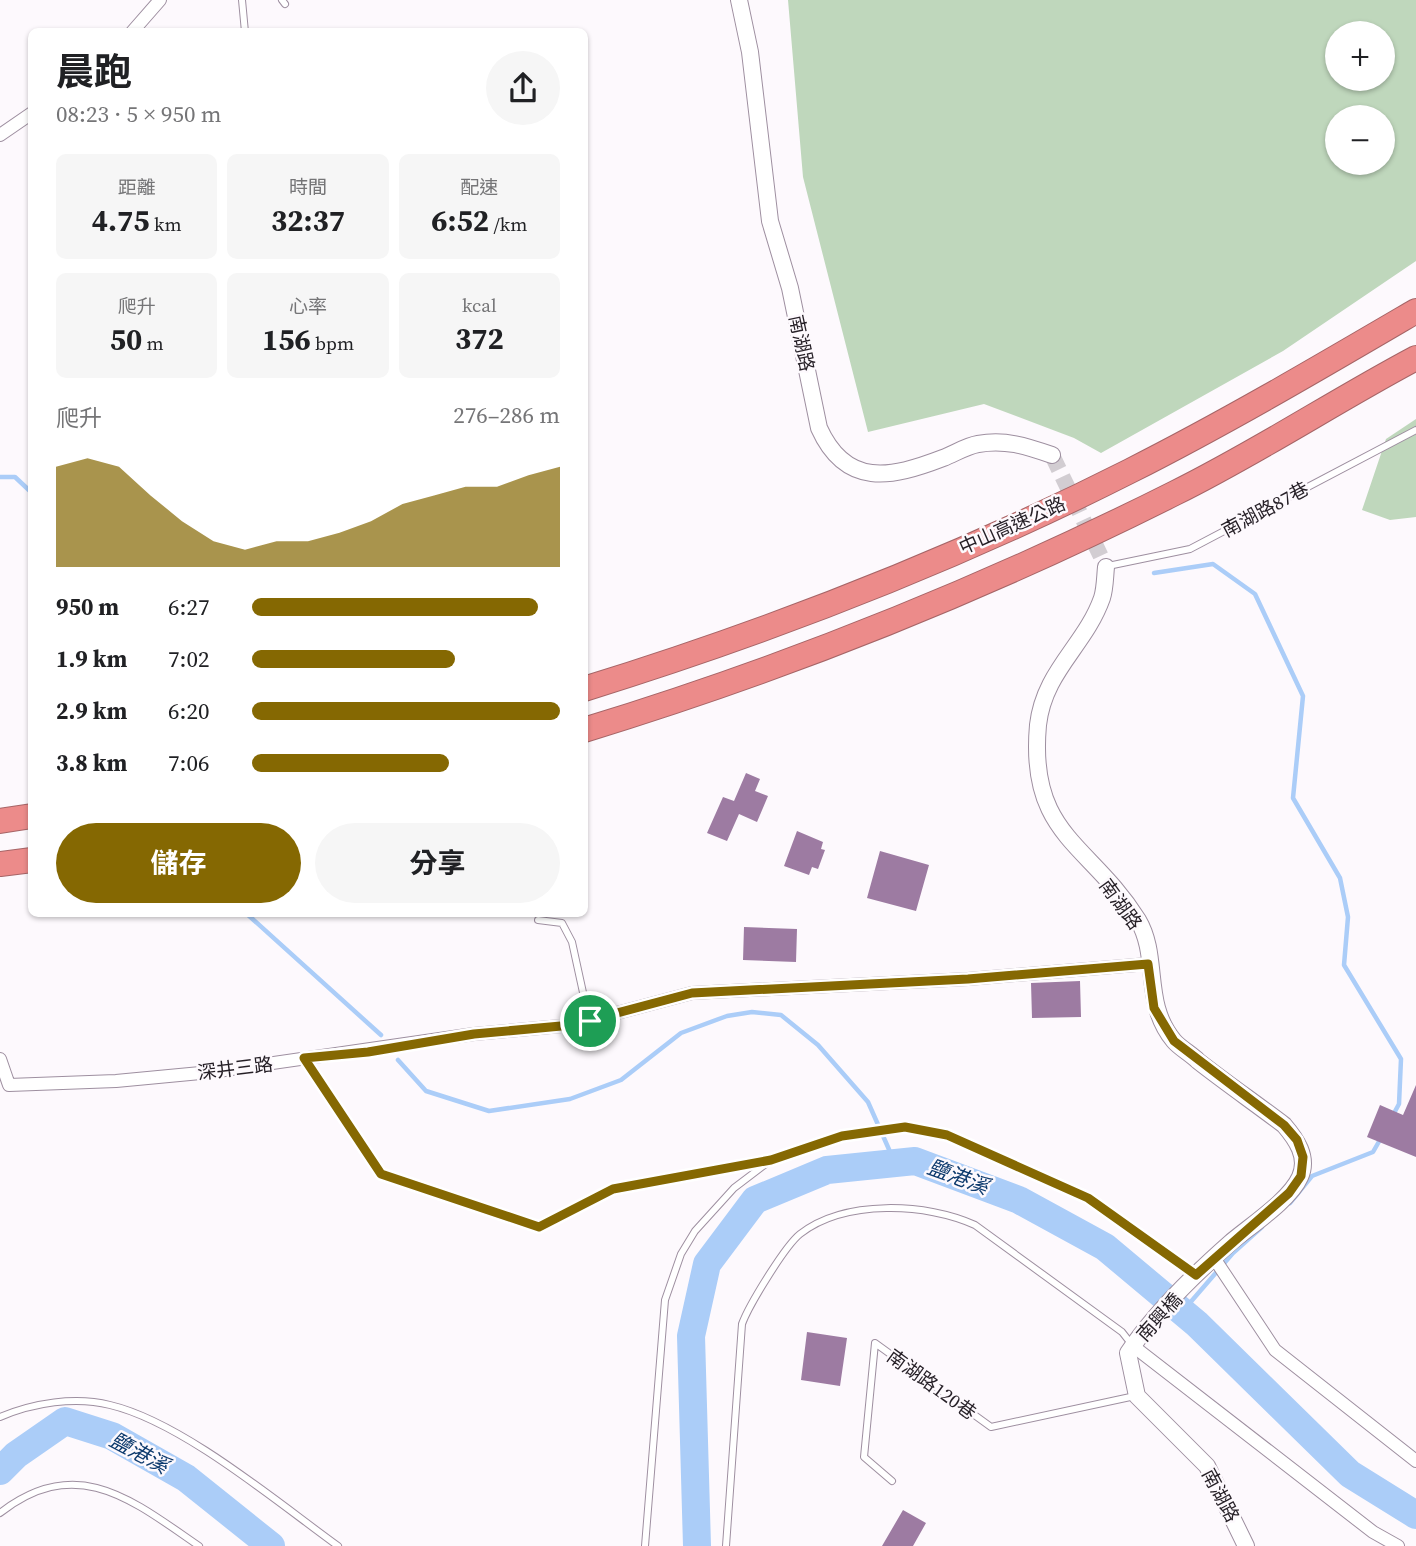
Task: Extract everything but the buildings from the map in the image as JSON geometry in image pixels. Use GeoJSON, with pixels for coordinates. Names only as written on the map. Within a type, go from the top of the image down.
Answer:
{"type":"FeatureCollection","features":[{"type":"Feature","properties":{"kind":"highway","name":"中山高速公路"},"geometry":{"type":"LineString","coordinates":[[588,688],[772,626],[985,538],[1130,471],[1416,311]]}},
{"type":"Feature","properties":{"kind":"highway","name":"中山高速公路"},"geometry":{"type":"LineString","coordinates":[[588,729],[784,663],[1061,548],[1177,492],[1416,358]]}},
{"type":"Feature","properties":{"kind":"highway"},"geometry":{"type":"LineString","coordinates":[[0,821],[28,817]]}},
{"type":"Feature","properties":{"kind":"highway"},"geometry":{"type":"LineString","coordinates":[[0,864],[28,860]]}},
{"type":"Feature","properties":{"kind":"street"},"geometry":{"type":"LineString","coordinates":[[136,28],[160,0]]}},
{"type":"Feature","properties":{"kind":"street","name":"南湖路"},"geometry":{"type":"LineString","coordinates":[[739,0],[750,52],[770,221],[793,301],[819,428],[827,446],[848,466],[870,475],[891,475],[976,444],[1012,442],[1052,455]]}},
{"type":"Feature","properties":{"kind":"street"},"geometry":{"type":"LineString","coordinates":[[0,135],[28,116]]}},
{"type":"Feature","properties":{"kind":"street","name":"南湖路"},"geometry":{"type":"LineString","coordinates":[[1106,567],[1103,597],[1081,638],[1055,672],[1042,697],[1037,762],[1043,793],[1056,826],[1138,921],[1146,942],[1154,1008],[1174,1041],[1284,1125],[1297,1140],[1303,1157],[1301,1176],[1289,1193],[1214,1258]]}},
{"type":"Feature","properties":{"kind":"street","name":"深井三路"},"geometry":{"type":"LineString","coordinates":[[0,1059],[5,1087],[116,1081],[590,1021],[692,993],[968,979],[1148,964]]}},
{"type":"Feature","properties":{"kind":"street"},"geometry":{"type":"LineString","coordinates":[[1214,1258],[1275,1350],[1416,1461]]}},
{"type":"Feature","properties":{"kind":"street","name":"南興橋"},"geometry":{"type":"LineString","coordinates":[[1133,1346],[1214,1258]]}},
{"type":"Feature","properties":{"kind":"street"},"geometry":{"type":"LineString","coordinates":[[1137,1396],[1132,1384],[1128,1353],[1133,1346],[1373,1532],[1398,1546]]}},
{"type":"Feature","properties":{"kind":"street","name":"南湖路"},"geometry":{"type":"LineString","coordinates":[[1137,1396],[1207,1466],[1247,1546]]}},
{"type":"Feature","properties":{"kind":"lane"},"geometry":{"type":"LineString","coordinates":[[242,0],[245,28]]}},
{"type":"Feature","properties":{"kind":"lane","name":"南湖路87巷"},"geometry":{"type":"LineString","coordinates":[[1106,567],[1190,549],[1416,430]]}},
{"type":"Feature","properties":{"kind":"lane"},"geometry":{"type":"LineString","coordinates":[[538,920],[562,923],[572,942],[590,1021]]}},
{"type":"Feature","properties":{"kind":"lane"},"geometry":{"type":"LineString","coordinates":[[304,1058],[381,1174],[539,1227],[613,1189],[771,1160],[842,1136],[905,1127],[947,1135],[1088,1198],[1196,1275]]}},
{"type":"Feature","properties":{"kind":"lane"},"geometry":{"type":"LineString","coordinates":[[645,1546],[665,1300],[671,1279],[695,1231],[734,1188],[771,1160]]}},
{"type":"Feature","properties":{"kind":"lane"},"geometry":{"type":"LineString","coordinates":[[726,1546],[742,1324],[748,1309],[792,1242],[816,1225],[886,1207],[904,1207],[956,1216],[975,1225],[1122,1332],[1133,1346]]}},
{"type":"Feature","properties":{"kind":"lane","name":"南湖路120巷"},"geometry":{"type":"LineString","coordinates":[[892,1481],[864,1457],[875,1343],[991,1427],[1137,1396]]}},
{"type":"Feature","properties":{"kind":"lane"},"geometry":{"type":"LineString","coordinates":[[0,1416],[50,1402],[69,1402],[107,1404],[148,1418],[232,1470],[338,1546]]}},
{"type":"Feature","properties":{"kind":"lane"},"geometry":{"type":"LineString","coordinates":[[0,1513],[32,1491],[78,1483],[123,1497],[199,1546]]}},
{"type":"Feature","properties":{"kind":"green space"},"geometry":{"type":"Polygon","coordinates":[[[788,0],[1416,0],[1416,261],[1283,351],[1101,453],[1074,438],[984,404],[868,432],[803,177],[788,0]]]}},
{"type":"Feature","properties":{"kind":"green space"},"geometry":{"type":"Polygon","coordinates":[[[1416,419],[1416,517],[1390,520],[1362,510],[1386,439],[1416,419]]]}},
{"type":"Feature","properties":{"kind":"waterway"},"geometry":{"type":"LineString","coordinates":[[0,477],[15,477],[28,489]]}},
{"type":"Feature","properties":{"kind":"waterway"},"geometry":{"type":"LineString","coordinates":[[1154,573],[1213,564],[1255,594],[1303,696],[1293,798],[1340,878],[1348,917],[1344,965],[1401,1059],[1399,1104],[1393,1115]]}},
{"type":"Feature","properties":{"kind":"waterway"},"geometry":{"type":"LineString","coordinates":[[250,917],[381,1035]]}},
{"type":"Feature","properties":{"kind":"waterway"},"geometry":{"type":"LineString","coordinates":[[398,1060],[426,1091],[489,1111],[570,1099],[621,1080],[681,1033],[727,1016],[752,1012],[781,1015],[818,1045],[868,1102],[895,1163]]}},
{"type":"Feature","properties":{"kind":"waterway"},"geometry":{"type":"LineString","coordinates":[[1290,1203],[1312,1176],[1373,1152],[1381,1138]]}},
{"type":"Feature","properties":{"kind":"waterway","name":"鹽港溪"},"geometry":{"type":"LineString","coordinates":[[697,1546],[691,1336],[707,1264],[755,1200],[827,1170],[915,1161],[1019,1200],[1105,1247],[1197,1324],[1350,1474],[1416,1515]]}},
{"type":"Feature","properties":{"kind":"waterway"},"geometry":{"type":"LineString","coordinates":[[1182,1312],[1233,1253],[1262,1227]]}},
{"type":"Feature","properties":{"kind":"waterway","name":"鹽港溪"},"geometry":{"type":"LineString","coordinates":[[0,1471],[16,1455],[65,1421],[112,1436],[186,1478],[271,1546]]}},
{"type":"Feature","properties":{"kind":"tunnel"},"geometry":{"type":"LineString","coordinates":[[1052,455],[1106,567]]}},
{"type":"Feature","properties":{"kind":"route"},"geometry":{"type":"LineString","coordinates":[[1148,964],[1154,1008],[1174,1041],[1284,1125],[1297,1140],[1303,1157],[1301,1176],[1289,1193],[1196,1275],[1088,1198],[990,1152],[947,1135],[919,1128],[905,1127],[842,1136],[771,1160],[613,1189],[539,1227],[381,1174],[304,1058],[368,1052],[474,1034],[590,1021],[692,993],[968,979],[1148,964]]}}]}
